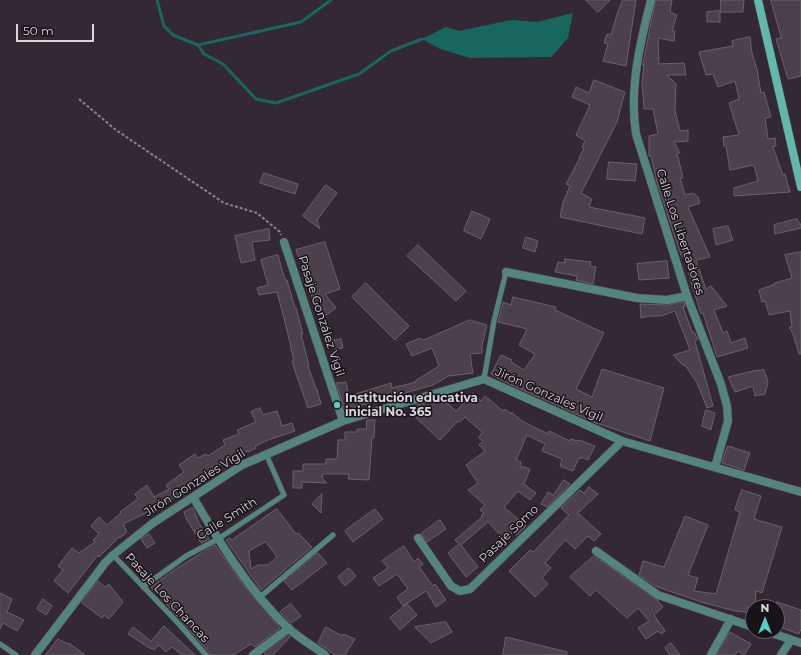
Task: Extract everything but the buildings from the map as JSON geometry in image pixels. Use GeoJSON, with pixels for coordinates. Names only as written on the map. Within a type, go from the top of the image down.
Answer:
{"type":"FeatureCollection","features":[{"type":"Feature","properties":{"kind":"main road"},"geometry":{"type":"LineString","coordinates":[[758,0],[801,187]]}},
{"type":"Feature","properties":{"kind":"street","name":"Calle Los Libertadores"},"geometry":{"type":"LineString","coordinates":[[651,0],[637,60],[633,117],[636,134],[687,296],[721,384],[727,406],[728,421],[715,468]]}},
{"type":"Feature","properties":{"kind":"street","name":"Pasaje González Vigil"},"geometry":{"type":"LineString","coordinates":[[284,242],[343,421]]}},
{"type":"Feature","properties":{"kind":"street"},"geometry":{"type":"LineString","coordinates":[[506,272],[637,298],[667,300],[687,296]]}},
{"type":"Feature","properties":{"kind":"street","name":"Jirón Gonzales Vigil"},"geometry":{"type":"LineString","coordinates":[[35,655],[105,563],[113,555],[153,523],[242,464],[343,421],[484,379],[622,441],[801,492]]}},
{"type":"Feature","properties":{"kind":"street","name":"Pasaje Somo"},"geometry":{"type":"LineString","coordinates":[[418,538],[451,586],[460,591],[470,589],[622,441]]}},
{"type":"Feature","properties":{"kind":"street"},"geometry":{"type":"LineString","coordinates":[[193,497],[218,538],[260,597],[289,628],[325,655]]}},
{"type":"Feature","properties":{"kind":"street"},"geometry":{"type":"LineString","coordinates":[[596,551],[658,595],[745,624]]}},
{"type":"Feature","properties":{"kind":"street"},"geometry":{"type":"LineString","coordinates":[[711,655],[731,619]]}},
{"type":"Feature","properties":{"kind":"street"},"geometry":{"type":"LineString","coordinates":[[253,655],[289,628]]}},
{"type":"Feature","properties":{"kind":"street"},"geometry":{"type":"LineString","coordinates":[[785,638],[801,643]]}},
{"type":"Feature","properties":{"kind":"street"},"geometry":{"type":"LineString","coordinates":[[782,655],[792,640]]}},
{"type":"Feature","properties":{"kind":"lane"},"geometry":{"type":"LineString","coordinates":[[484,379],[494,321],[506,272]]}},
{"type":"Feature","properties":{"kind":"lane","name":"Calle Smith"},"geometry":{"type":"LineString","coordinates":[[143,587],[186,556],[218,538],[284,494],[266,454]]}},
{"type":"Feature","properties":{"kind":"lane"},"geometry":{"type":"LineString","coordinates":[[260,597],[333,535]]}},
{"type":"Feature","properties":{"kind":"lane","name":"Pasaje Los Chancas"},"geometry":{"type":"LineString","coordinates":[[113,555],[179,624],[206,655]]}},
{"type":"Feature","properties":{"kind":"lane"},"geometry":{"type":"LineString","coordinates":[[0,644],[16,655]]}},
{"type":"Feature","properties":{"kind":"path"},"geometry":{"type":"LineString","coordinates":[[79,99],[116,130],[224,203],[257,213],[280,232],[284,242]]}},
{"type":"Feature","properties":{"kind":"shaded area"},"geometry":{"type":"Polygon","coordinates":[[[573,13],[568,38],[551,57],[470,58],[440,49],[422,39],[446,27],[459,31],[511,20],[537,22],[573,13]]]}},
{"type":"Feature","properties":{"kind":"waterway"},"geometry":{"type":"LineString","coordinates":[[157,0],[164,26],[173,35],[198,45],[301,22],[331,0]]}},
{"type":"Feature","properties":{"kind":"waterway"},"geometry":{"type":"LineString","coordinates":[[198,45],[204,54],[223,64],[256,99],[276,103],[359,74],[391,51],[422,39]]}},
{"type":"Feature","properties":{"kind":"place","name":"Institución educativa inicial No. 365"},"geometry":{"type":"Point","coordinates":[337,405]}}]}
